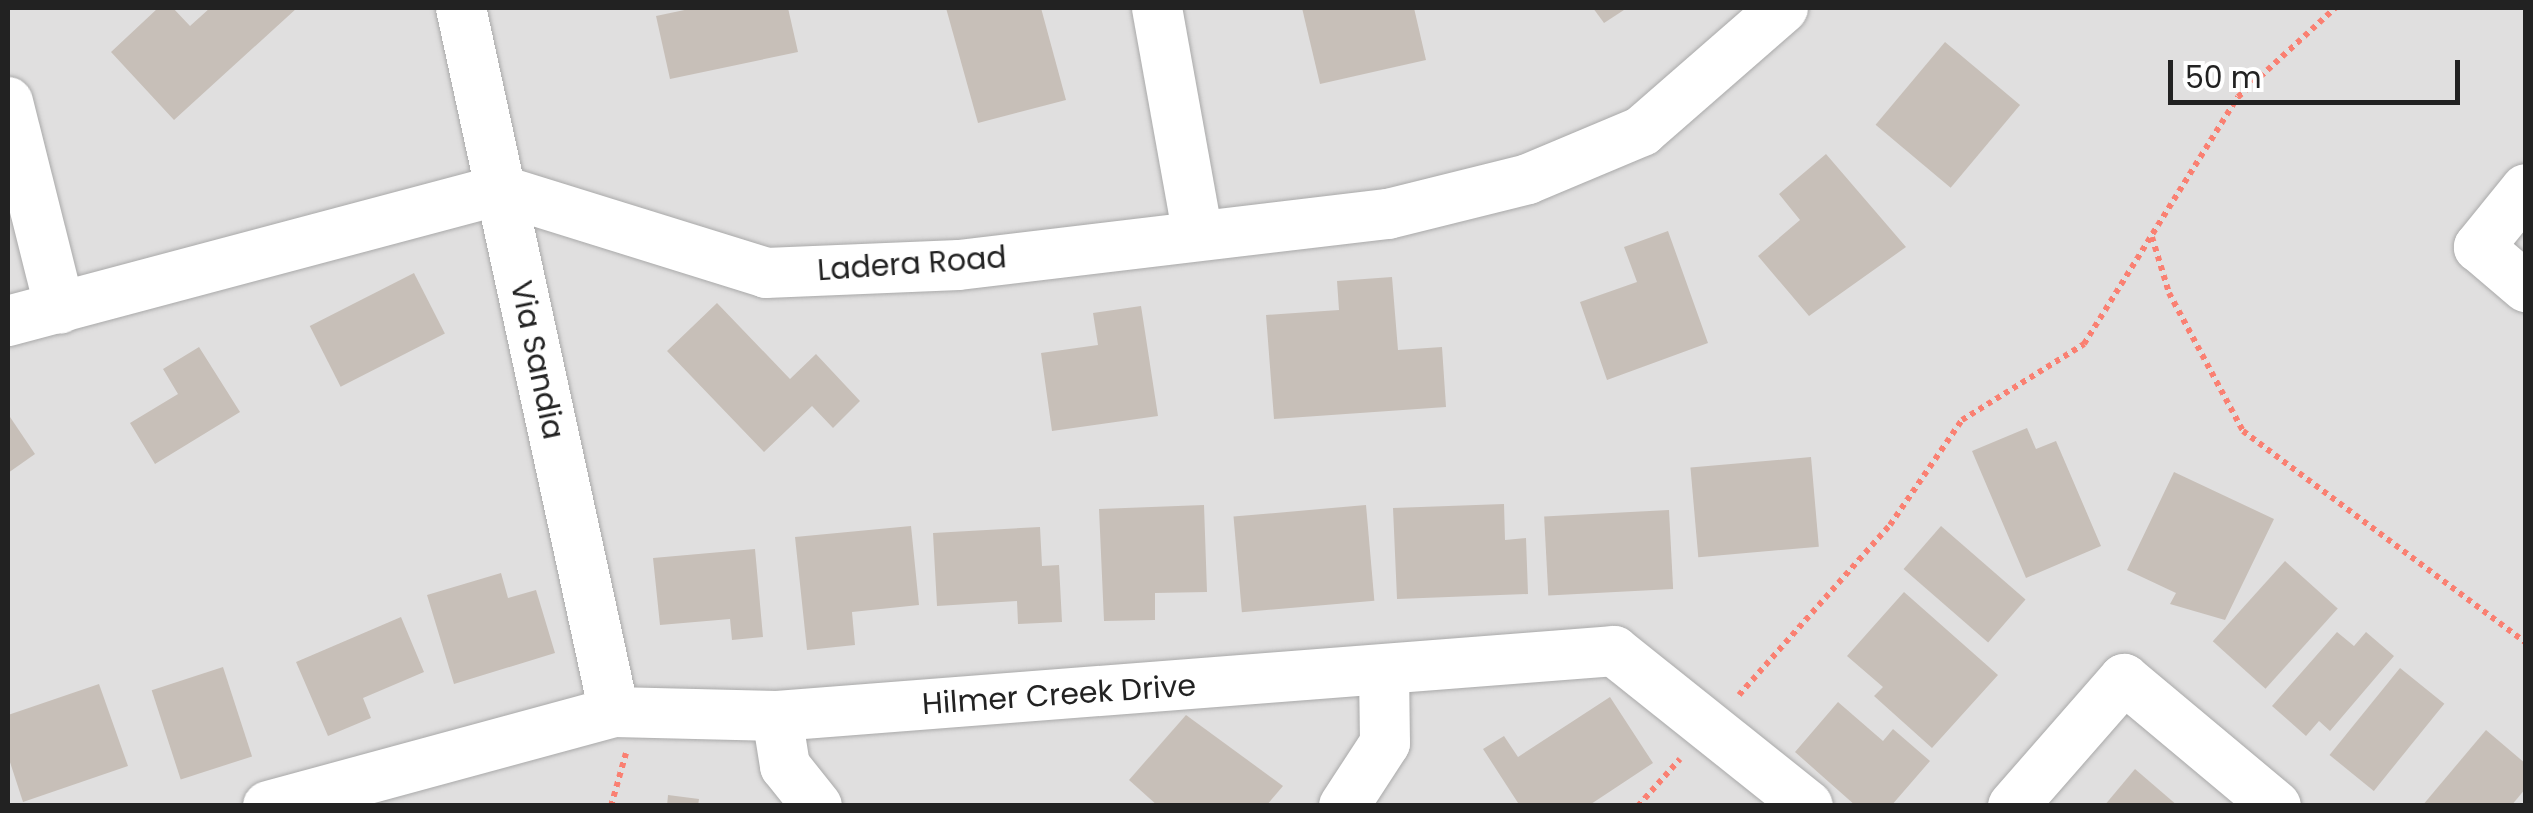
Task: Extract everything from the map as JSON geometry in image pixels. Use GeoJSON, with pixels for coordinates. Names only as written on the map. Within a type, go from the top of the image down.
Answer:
{"type":"FeatureCollection","features":[{"type":"Feature","properties":{"kind":"street","name":"Via Sandia"},"geometry":{"type":"LineString","coordinates":[[462,8],[614,712]]}},
{"type":"Feature","properties":{"kind":"street"},"geometry":{"type":"LineString","coordinates":[[1157,8],[1198,235]]}},
{"type":"Feature","properties":{"kind":"street","name":"Ladera Road"},"geometry":{"type":"LineString","coordinates":[[500,190],[766,273],[959,265],[1388,214],[1528,179],[1642,131],[1783,8]]}},
{"type":"Feature","properties":{"kind":"street"},"geometry":{"type":"LineString","coordinates":[[8,102],[60,309]]}},
{"type":"Feature","properties":{"kind":"street"},"geometry":{"type":"LineString","coordinates":[[2526,189],[2478,248],[2526,287]]}},
{"type":"Feature","properties":{"kind":"street"},"geometry":{"type":"LineString","coordinates":[[8,321],[500,190]]}},
{"type":"Feature","properties":{"kind":"street","name":"Hilmer Creek Drive"},"geometry":{"type":"LineString","coordinates":[[268,806],[614,712],[777,716],[1384,672],[1614,651],[1713,723],[1808,806]]}},
{"type":"Feature","properties":{"kind":"street"},"geometry":{"type":"LineString","coordinates":[[1344,806],[1385,742],[1384,672]]}},
{"type":"Feature","properties":{"kind":"street"},"geometry":{"type":"LineString","coordinates":[[2014,806],[2124,679],[2276,806]]}},
{"type":"Feature","properties":{"kind":"street"},"geometry":{"type":"LineString","coordinates":[[777,716],[785,766],[817,806]]}},
{"type":"Feature","properties":{"kind":"path"},"geometry":{"type":"LineString","coordinates":[[1638,806],[1890,525],[1928,458],[1962,420],[2084,344],[2238,98],[2335,8]]}},
{"type":"Feature","properties":{"kind":"path"},"geometry":{"type":"LineString","coordinates":[[2152,236],[2169,293],[2243,430],[2526,644]]}},
{"type":"Feature","properties":{"kind":"shaded area"},"geometry":{"type":"Polygon","coordinates":[[[8,8],[2525,8],[2525,805],[8,805],[8,8]]]}},
{"type":"Feature","properties":{"kind":"building"},"geometry":{"type":"Polygon","coordinates":[[[158,8],[173,8],[190,26],[210,8],[297,8],[174,120],[111,52],[158,8]]]}},
{"type":"Feature","properties":{"kind":"building"},"geometry":{"type":"Polygon","coordinates":[[[694,8],[788,8],[798,52],[670,79],[656,16],[694,8]]]}},
{"type":"Feature","properties":{"kind":"building"},"geometry":{"type":"Polygon","coordinates":[[[946,8],[1041,8],[1066,100],[978,123],[946,8]]]}},
{"type":"Feature","properties":{"kind":"building"},"geometry":{"type":"Polygon","coordinates":[[[1302,8],[1414,8],[1426,60],[1320,84],[1302,8]]]}},
{"type":"Feature","properties":{"kind":"building"},"geometry":{"type":"Polygon","coordinates":[[[1593,8],[1627,8],[1604,23],[1593,8]]]}},
{"type":"Feature","properties":{"kind":"building"},"geometry":{"type":"Polygon","coordinates":[[[1945,42],[2020,105],[1951,188],[1876,125],[1945,42]]]}},
{"type":"Feature","properties":{"kind":"building"},"geometry":{"type":"Polygon","coordinates":[[[1826,154],[1906,247],[1809,316],[1758,256],[1800,220],[1779,194],[1826,154]]]}},
{"type":"Feature","properties":{"kind":"building"},"geometry":{"type":"Polygon","coordinates":[[[1668,231],[1708,343],[1607,380],[1580,302],[1637,282],[1624,247],[1668,231]]]}},
{"type":"Feature","properties":{"kind":"building"},"geometry":{"type":"Polygon","coordinates":[[[414,273],[445,334],[341,387],[310,326],[414,273]]]}},
{"type":"Feature","properties":{"kind":"building"},"geometry":{"type":"Polygon","coordinates":[[[1392,277],[1398,350],[1442,347],[1446,407],[1274,419],[1266,315],[1339,310],[1337,281],[1392,277]]]}},
{"type":"Feature","properties":{"kind":"building"},"geometry":{"type":"Polygon","coordinates":[[[717,303],[790,379],[816,354],[860,401],[833,428],[812,406],[764,452],[667,351],[717,303]]]}},
{"type":"Feature","properties":{"kind":"building"},"geometry":{"type":"Polygon","coordinates":[[[1141,306],[1158,416],[1052,431],[1041,353],[1098,345],[1093,313],[1141,306]]]}},
{"type":"Feature","properties":{"kind":"building"},"geometry":{"type":"Polygon","coordinates":[[[199,347],[240,412],[155,464],[130,423],[178,394],[163,369],[199,347]]]}},
{"type":"Feature","properties":{"kind":"building"},"geometry":{"type":"Polygon","coordinates":[[[8,414],[35,454],[8,473],[8,414]]]}},
{"type":"Feature","properties":{"kind":"building"},"geometry":{"type":"Polygon","coordinates":[[[2027,428],[2036,449],[2056,441],[2101,546],[2026,578],[1972,451],[2027,428]]]}},
{"type":"Feature","properties":{"kind":"building"},"geometry":{"type":"Polygon","coordinates":[[[1811,457],[1819,547],[1698,557],[1690,468],[1811,457]]]}},
{"type":"Feature","properties":{"kind":"building"},"geometry":{"type":"Polygon","coordinates":[[[2174,472],[2274,519],[2225,620],[2170,604],[2176,593],[2127,570],[2174,472]]]}},
{"type":"Feature","properties":{"kind":"building"},"geometry":{"type":"Polygon","coordinates":[[[1504,504],[1505,540],[1526,538],[1528,594],[1397,599],[1393,508],[1504,504]]]}},
{"type":"Feature","properties":{"kind":"building"},"geometry":{"type":"Polygon","coordinates":[[[1204,505],[1207,592],[1155,593],[1155,620],[1104,621],[1099,509],[1204,505]]]}},
{"type":"Feature","properties":{"kind":"building"},"geometry":{"type":"Polygon","coordinates":[[[1366,505],[1374,601],[1242,612],[1234,517],[1366,505]]]}},
{"type":"Feature","properties":{"kind":"building"},"geometry":{"type":"Polygon","coordinates":[[[1669,510],[1673,589],[1548,595],[1544,517],[1669,510]]]}},
{"type":"Feature","properties":{"kind":"building"},"geometry":{"type":"Polygon","coordinates":[[[911,526],[919,605],[852,612],[855,645],[807,650],[795,537],[911,526]]]}},
{"type":"Feature","properties":{"kind":"building"},"geometry":{"type":"Polygon","coordinates":[[[1941,526],[2026,599],[1988,642],[1904,569],[1941,526]]]}},
{"type":"Feature","properties":{"kind":"building"},"geometry":{"type":"Polygon","coordinates":[[[1040,527],[1042,566],[1059,565],[1062,622],[1018,624],[1017,601],[937,606],[933,533],[1040,527]]]}},
{"type":"Feature","properties":{"kind":"building"},"geometry":{"type":"Polygon","coordinates":[[[755,549],[763,637],[732,640],[730,619],[660,625],[653,558],[755,549]]]}},
{"type":"Feature","properties":{"kind":"building"},"geometry":{"type":"Polygon","coordinates":[[[2285,561],[2338,609],[2265,689],[2213,641],[2285,561]]]}},
{"type":"Feature","properties":{"kind":"building"},"geometry":{"type":"Polygon","coordinates":[[[501,573],[508,598],[536,590],[555,653],[454,684],[427,595],[501,573]]]}},
{"type":"Feature","properties":{"kind":"building"},"geometry":{"type":"Polygon","coordinates":[[[1904,592],[1998,675],[1932,748],[1874,696],[1883,687],[1847,656],[1904,592]]]}},
{"type":"Feature","properties":{"kind":"building"},"geometry":{"type":"Polygon","coordinates":[[[401,617],[424,672],[363,698],[371,718],[328,736],[296,662],[401,617]]]}},
{"type":"Feature","properties":{"kind":"building"},"geometry":{"type":"Polygon","coordinates":[[[2337,632],[2354,646],[2366,632],[2394,656],[2330,731],[2319,721],[2306,736],[2272,706],[2337,632]]]}},
{"type":"Feature","properties":{"kind":"building"},"geometry":{"type":"Polygon","coordinates":[[[223,667],[252,756],[181,780],[152,690],[223,667]]]}},
{"type":"Feature","properties":{"kind":"building"},"geometry":{"type":"Polygon","coordinates":[[[2400,668],[2444,704],[2374,791],[2330,755],[2400,668]]]}},
{"type":"Feature","properties":{"kind":"building"},"geometry":{"type":"Polygon","coordinates":[[[99,684],[128,766],[23,802],[8,756],[8,715],[99,684]]]}},
{"type":"Feature","properties":{"kind":"building"},"geometry":{"type":"Polygon","coordinates":[[[1610,697],[1653,763],[1588,806],[1520,806],[1483,749],[1504,736],[1518,757],[1610,697]]]}},
{"type":"Feature","properties":{"kind":"building"},"geometry":{"type":"Polygon","coordinates":[[[1838,702],[1883,741],[1893,729],[1930,761],[1891,806],[1856,806],[1795,752],[1838,702]]]}},
{"type":"Feature","properties":{"kind":"building"},"geometry":{"type":"Polygon","coordinates":[[[1186,715],[1283,786],[1266,806],[1158,806],[1129,780],[1186,715]]]}},
{"type":"Feature","properties":{"kind":"building"},"geometry":{"type":"Polygon","coordinates":[[[2486,730],[2526,764],[2526,788],[2511,806],[2422,806],[2486,730]]]}},
{"type":"Feature","properties":{"kind":"building"},"geometry":{"type":"Polygon","coordinates":[[[2135,769],[2178,806],[2104,806],[2135,769]]]}},
{"type":"Feature","properties":{"kind":"building"},"geometry":{"type":"Polygon","coordinates":[[[668,795],[699,799],[698,806],[667,806],[668,795]]]}}]}
